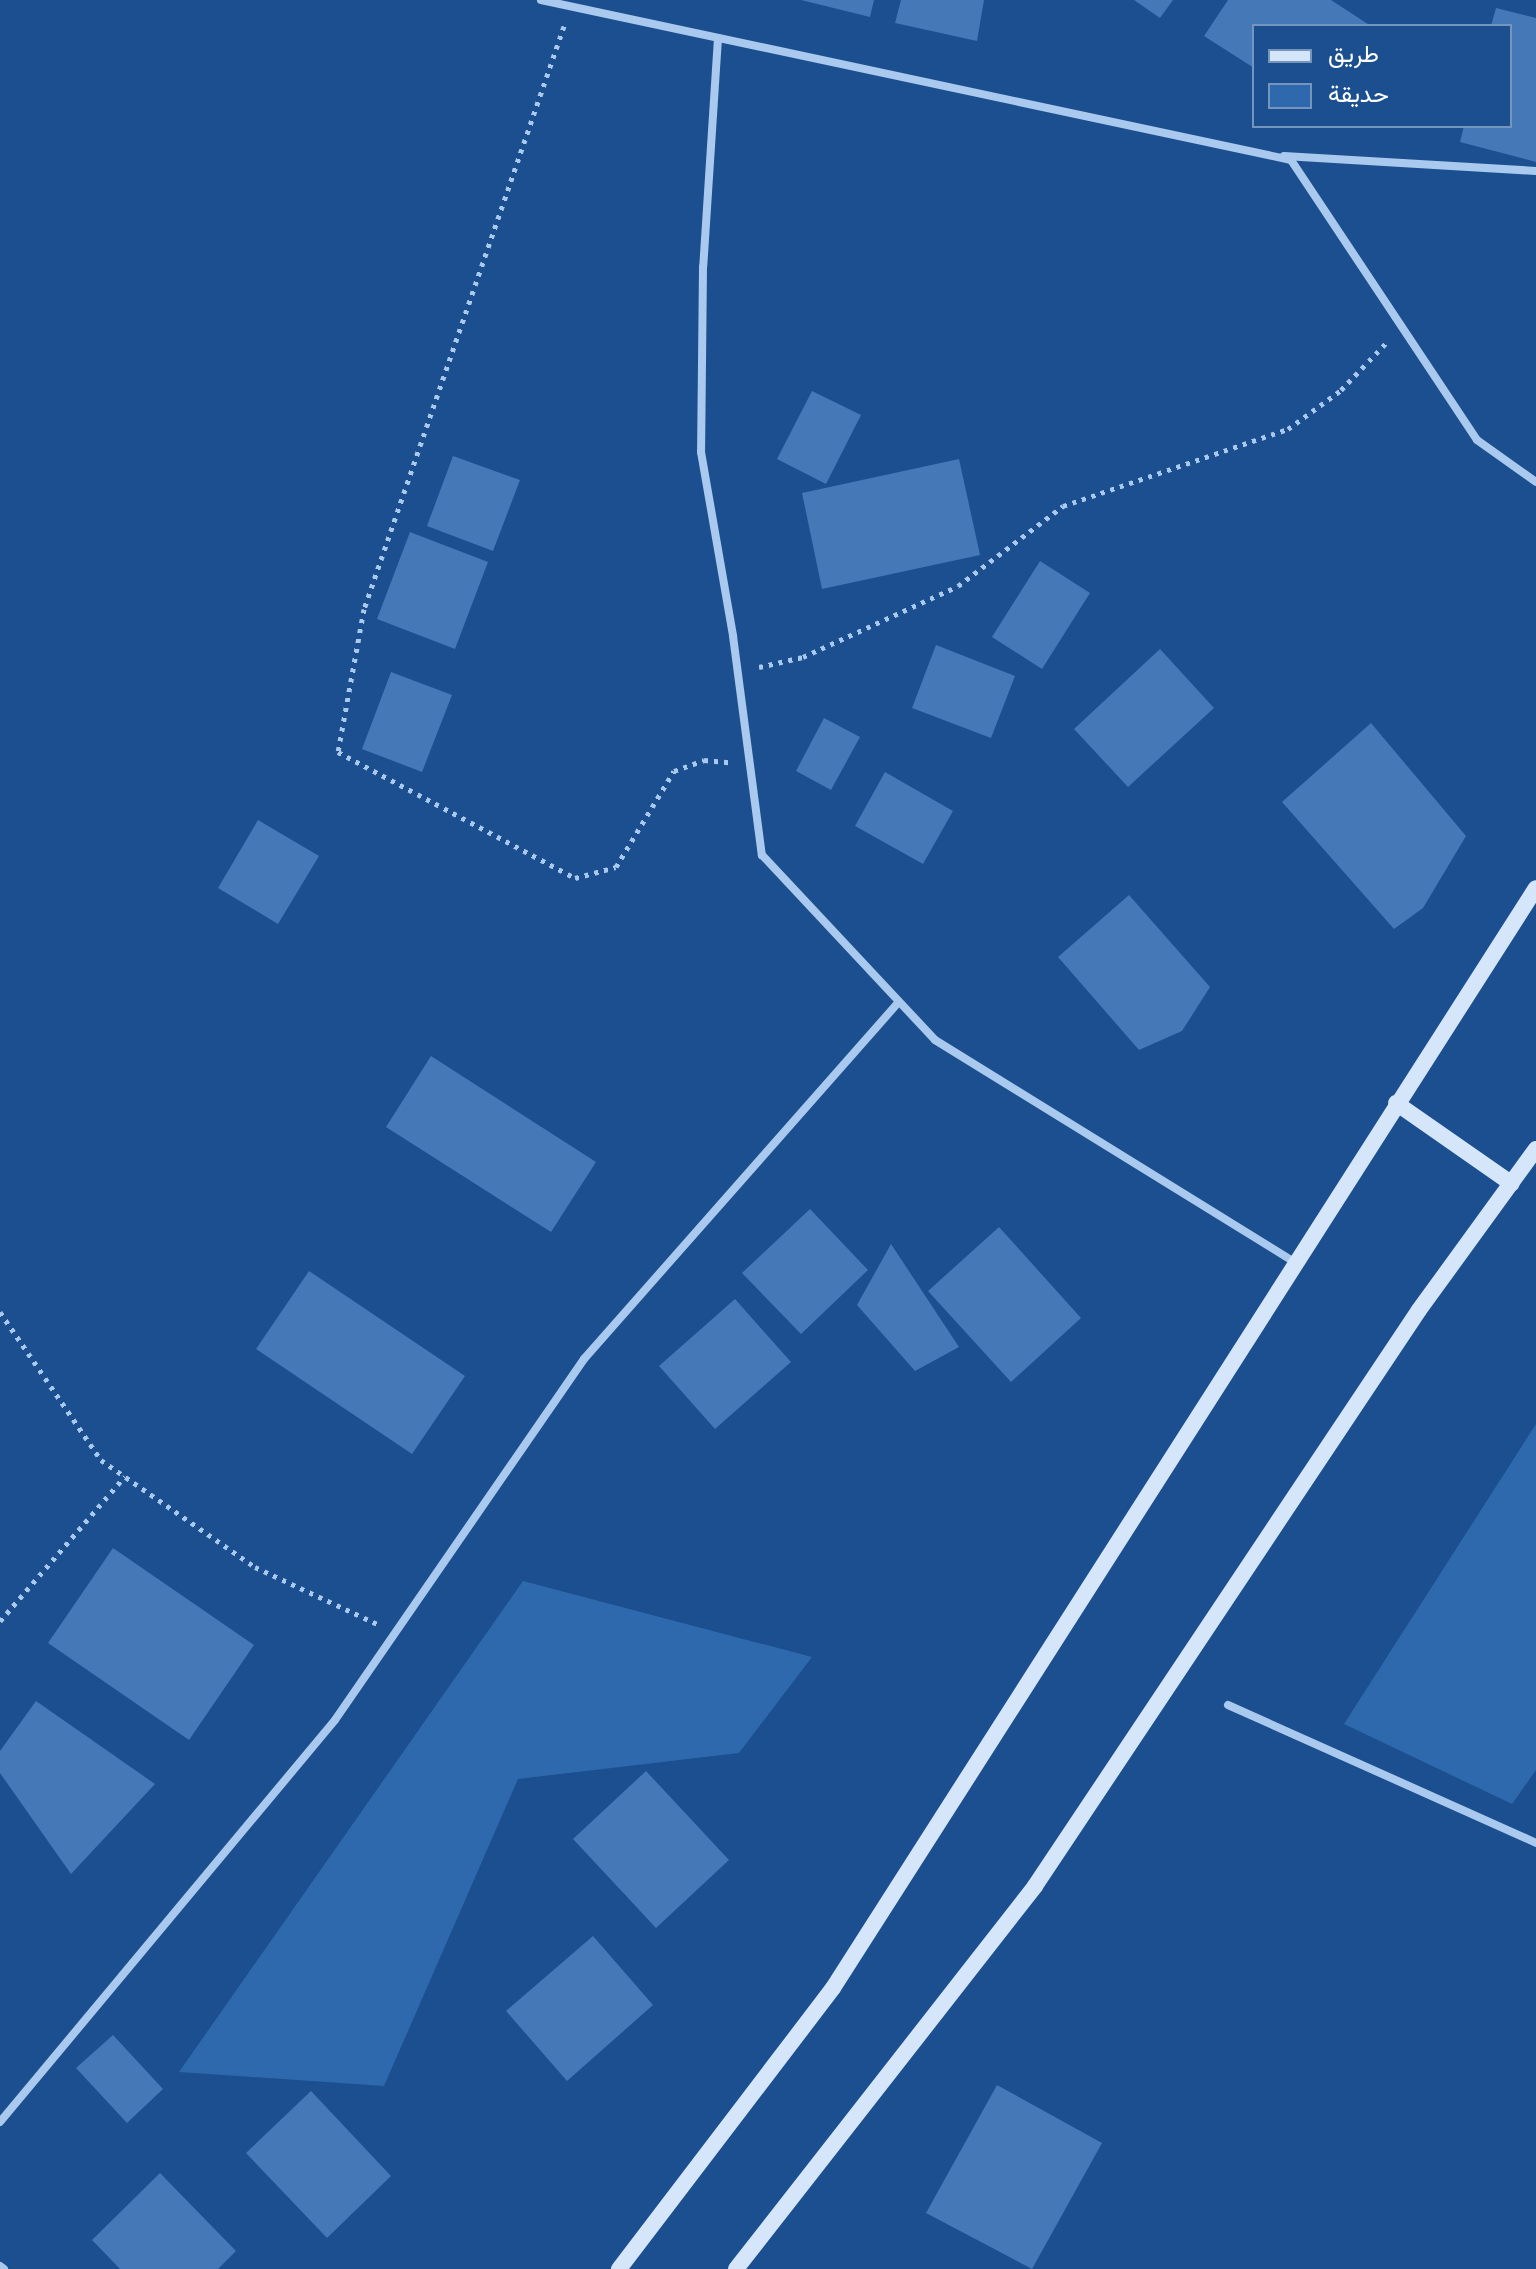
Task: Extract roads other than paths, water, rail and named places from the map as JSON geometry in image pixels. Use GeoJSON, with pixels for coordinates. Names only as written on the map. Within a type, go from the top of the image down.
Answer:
{"type":"FeatureCollection","features":[{"type":"Feature","properties":{"kind":"main road"},"geometry":{"type":"LineString","coordinates":[[619,2269],[833,1988],[1536,888]]}},
{"type":"Feature","properties":{"kind":"main road"},"geometry":{"type":"LineString","coordinates":[[1396,1103],[1512,1184]]}},
{"type":"Feature","properties":{"kind":"main road"},"geometry":{"type":"LineString","coordinates":[[736,2269],[1035,1886],[1419,1310],[1536,1149]]}},
{"type":"Feature","properties":{"kind":"street"},"geometry":{"type":"LineString","coordinates":[[541,0],[1291,160],[1477,440],[1536,482]]}},
{"type":"Feature","properties":{"kind":"street"},"geometry":{"type":"LineString","coordinates":[[718,38],[703,267],[701,452],[738,671],[762,855],[935,1040],[1297,1264]]}},
{"type":"Feature","properties":{"kind":"street"},"geometry":{"type":"LineString","coordinates":[[1268,155],[1536,171]]}},
{"type":"Feature","properties":{"kind":"street"},"geometry":{"type":"LineString","coordinates":[[0,2122],[335,1720],[584,1359],[899,1002]]}},
{"type":"Feature","properties":{"kind":"street"},"geometry":{"type":"LineString","coordinates":[[1228,1705],[1536,1843]]}}]}
